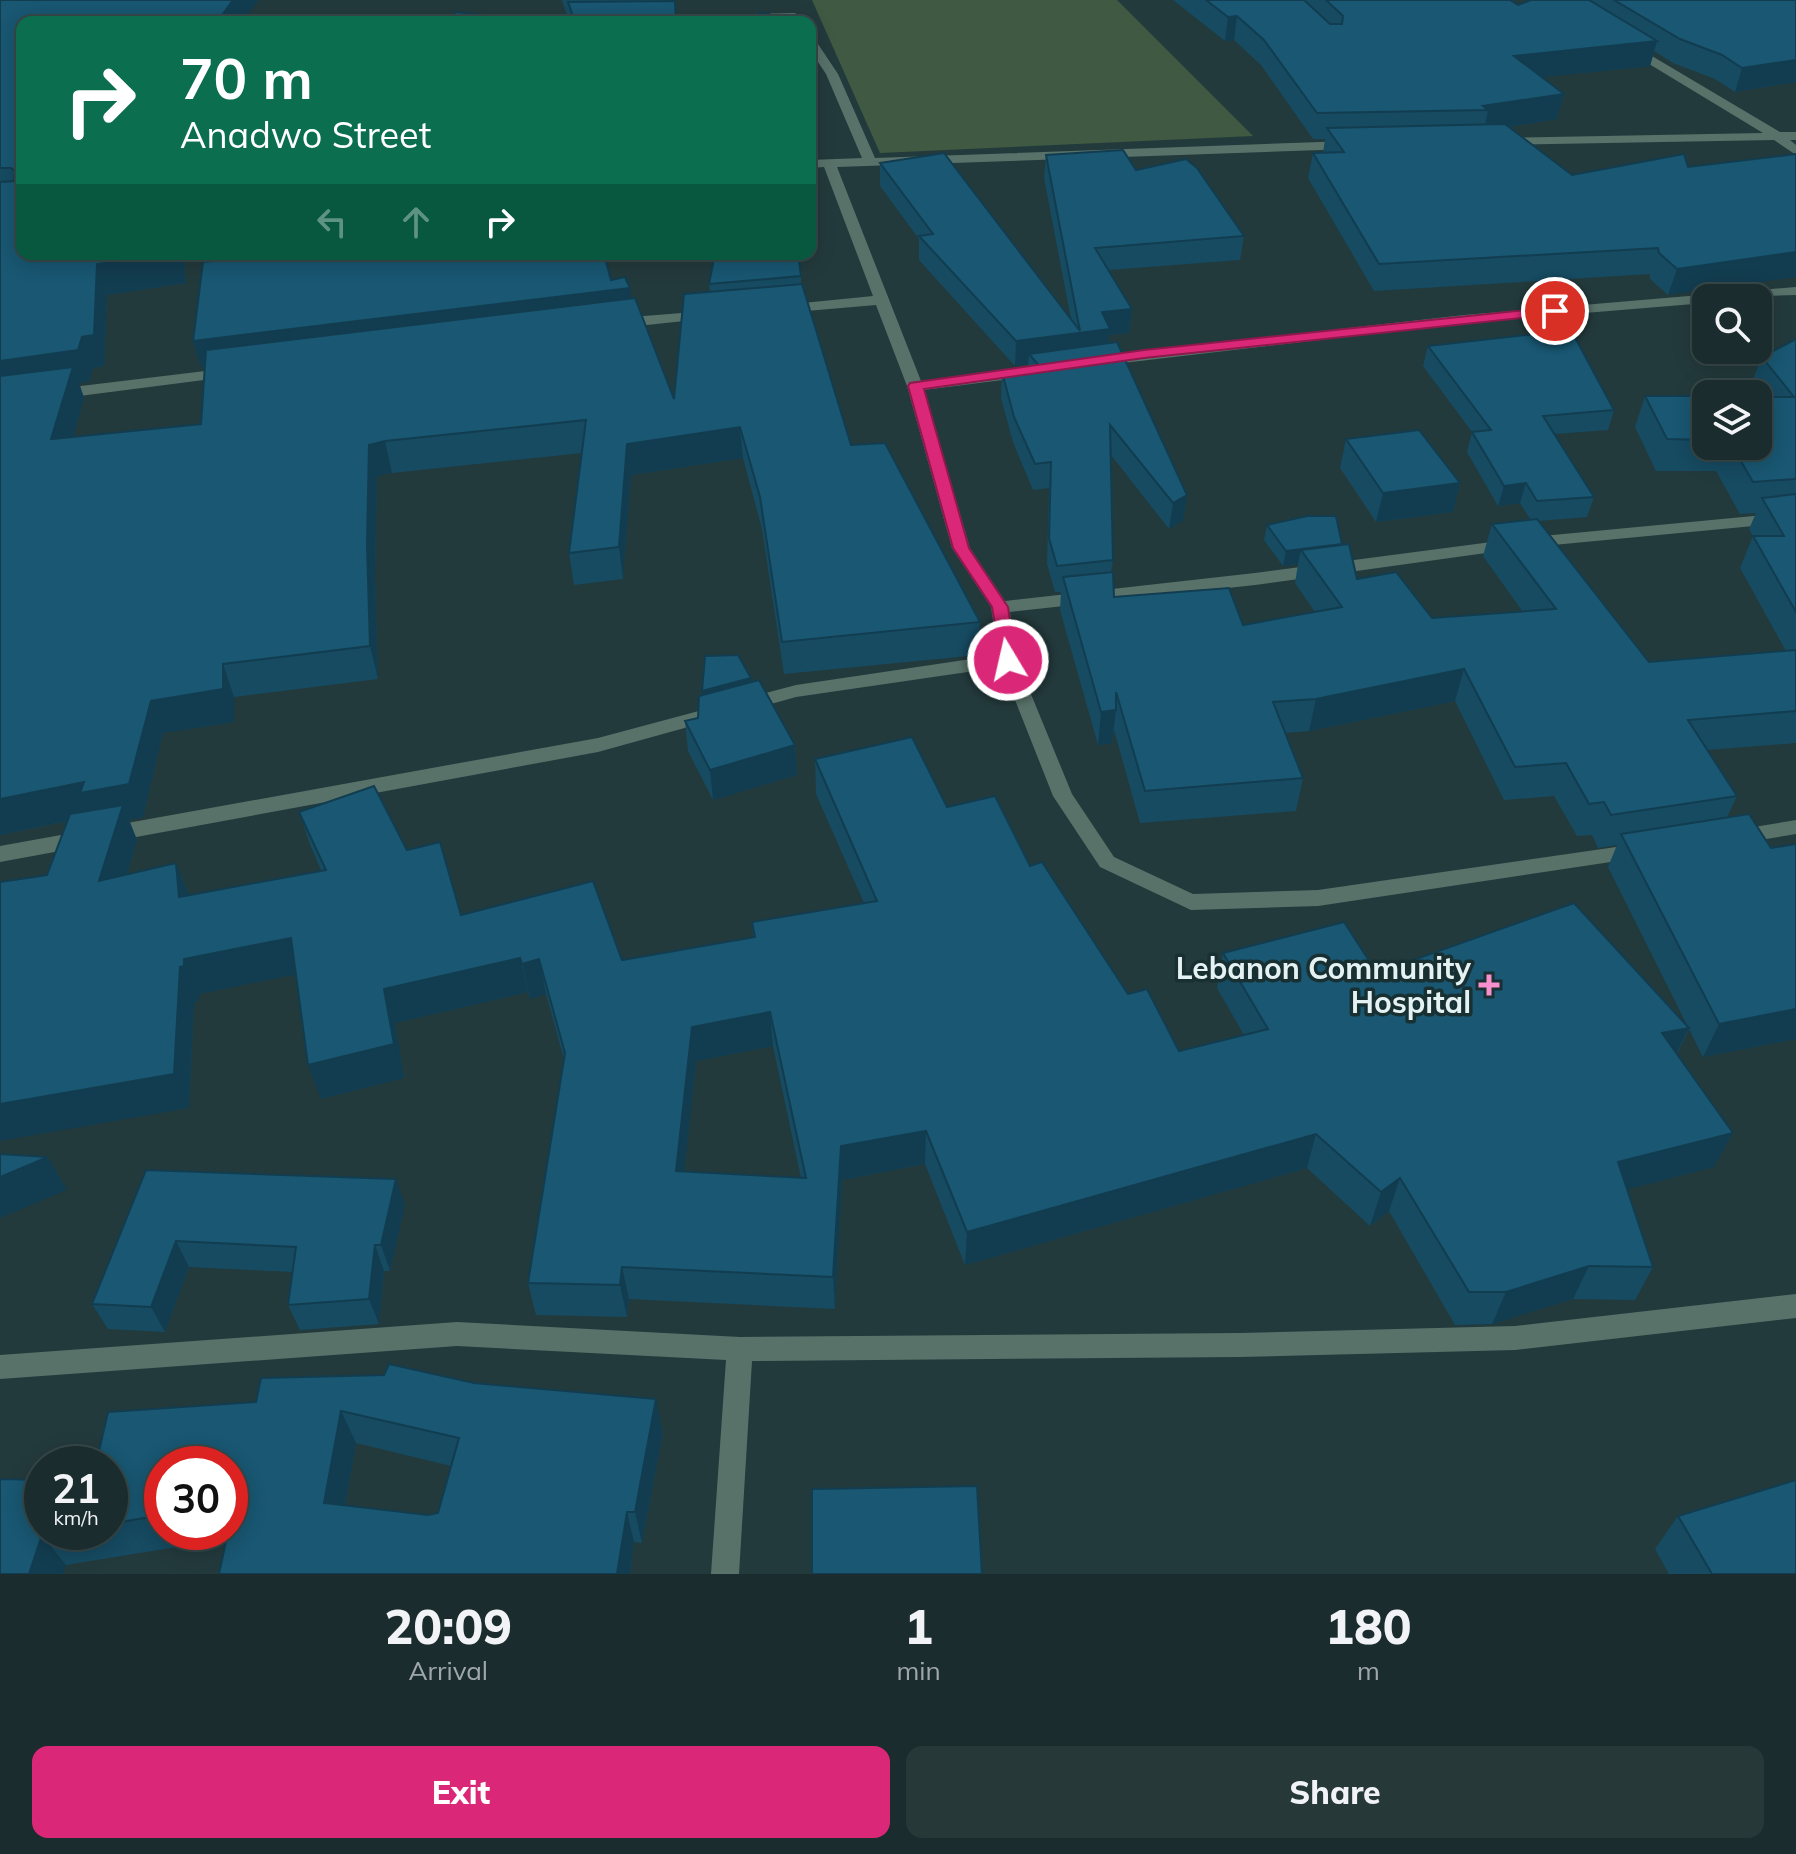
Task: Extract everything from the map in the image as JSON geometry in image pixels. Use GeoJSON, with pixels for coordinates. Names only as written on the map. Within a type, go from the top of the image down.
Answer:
{"type":"FeatureCollection","features":[{"type":"Feature","properties":{"kind":"street"},"geometry":{"type":"LineString","coordinates":[[1617,39],[1777,136],[1796,151]]}},
{"type":"Feature","properties":{"kind":"street"},"geometry":{"type":"LineString","coordinates":[[816,50],[832,74],[870,162]]}},
{"type":"Feature","properties":{"kind":"street"},"geometry":{"type":"LineString","coordinates":[[1483,142],[1796,136]]}},
{"type":"Feature","properties":{"kind":"street"},"geometry":{"type":"LineString","coordinates":[[816,164],[1359,145]]}},
{"type":"Feature","properties":{"kind":"street"},"geometry":{"type":"LineString","coordinates":[[829,163],[915,386],[961,548],[1000,607],[1008,660],[1063,796],[1107,862],[1191,902],[1318,898],[1655,850]]}},
{"type":"Feature","properties":{"kind":"street"},"geometry":{"type":"LineString","coordinates":[[1772,293],[1796,291]]}},
{"type":"Feature","properties":{"kind":"street"},"geometry":{"type":"LineString","coordinates":[[771,310],[882,300]]}},
{"type":"Feature","properties":{"kind":"street"},"geometry":{"type":"LineString","coordinates":[[1084,363],[1448,321],[1692,300]]}},
{"type":"Feature","properties":{"kind":"street"},"geometry":{"type":"LineString","coordinates":[[596,325],[723,314]]}},
{"type":"Feature","properties":{"kind":"street"},"geometry":{"type":"LineString","coordinates":[[915,386],[1040,370]]}},
{"type":"Feature","properties":{"kind":"street"},"geometry":{"type":"LineString","coordinates":[[46,396],[244,371]]}},
{"type":"Feature","properties":{"kind":"street"},"geometry":{"type":"LineString","coordinates":[[1000,607],[1255,579],[1522,543],[1796,517]]}},
{"type":"Feature","properties":{"kind":"street"},"geometry":{"type":"LineString","coordinates":[[0,854],[598,745],[796,691],[1008,660]]}},
{"type":"Feature","properties":{"kind":"street"},"geometry":{"type":"LineString","coordinates":[[1717,840],[1796,827]]}},
{"type":"Feature","properties":{"kind":"street"},"geometry":{"type":"LineString","coordinates":[[0,1367],[457,1334],[740,1349],[1240,1345],[1515,1338],[1796,1306]]}},
{"type":"Feature","properties":{"kind":"street"},"geometry":{"type":"LineString","coordinates":[[725,1574],[740,1349]]}},
{"type":"Feature","properties":{"kind":"green space"},"geometry":{"type":"Polygon","coordinates":[[[812,0],[1117,0],[1253,136],[880,153],[812,0]]]}},
{"type":"Feature","properties":{"kind":"building"},"geometry":{"type":"Polygon","coordinates":[[[0,0],[233,0],[221,16],[16,16],[16,260],[125,260],[97,264],[94,335],[82,337],[78,350],[0,361],[0,182],[14,181],[15,171],[0,168],[0,0]]]}},
{"type":"Feature","properties":{"kind":"building"},"geometry":{"type":"Polygon","coordinates":[[[1206,0],[1304,0],[1330,24],[1342,24],[1343,16],[1326,0],[1510,0],[1518,5],[1531,0],[1589,0],[1657,41],[1514,56],[1564,94],[1483,106],[1488,110],[1317,113],[1264,40],[1237,16],[1228,17],[1206,0]]]}},
{"type":"Feature","properties":{"kind":"building"},"geometry":{"type":"Polygon","coordinates":[[[1614,0],[1796,0],[1796,60],[1742,68],[1722,55],[1680,39],[1614,0]]]}},
{"type":"Feature","properties":{"kind":"building"},"geometry":{"type":"Polygon","coordinates":[[[675,1],[676,16],[573,16],[568,2],[675,1]]]}},
{"type":"Feature","properties":{"kind":"building"},"geometry":{"type":"Polygon","coordinates":[[[455,12],[496,16],[454,16],[455,12]]]}},
{"type":"Feature","properties":{"kind":"building"},"geometry":{"type":"Polygon","coordinates":[[[1505,124],[1572,175],[1684,154],[1688,167],[1796,154],[1796,252],[1677,269],[1659,253],[1658,248],[1379,264],[1313,153],[1344,152],[1327,128],[1505,124]]]}},
{"type":"Feature","properties":{"kind":"building"},"geometry":{"type":"Polygon","coordinates":[[[1123,150],[1136,170],[1186,159],[1197,168],[1244,236],[1095,248],[1132,309],[1102,312],[1110,329],[1016,341],[919,236],[933,234],[880,163],[944,153],[1080,331],[1046,155],[1123,150]]]}},
{"type":"Feature","properties":{"kind":"building"},"geometry":{"type":"Polygon","coordinates":[[[606,260],[611,280],[625,277],[630,288],[193,341],[203,262],[606,260]]]}},
{"type":"Feature","properties":{"kind":"building"},"geometry":{"type":"Polygon","coordinates":[[[714,260],[799,260],[801,276],[709,284],[714,260]]]}},
{"type":"Feature","properties":{"kind":"building"},"geometry":{"type":"Polygon","coordinates":[[[802,284],[851,445],[885,443],[980,622],[782,642],[760,497],[740,427],[627,444],[619,547],[569,553],[586,420],[385,441],[369,445],[367,545],[370,646],[223,664],[223,689],[151,701],[129,784],[80,793],[84,782],[0,799],[0,376],[73,367],[51,439],[201,424],[206,350],[635,298],[674,399],[684,294],[802,284]]]}},
{"type":"Feature","properties":{"kind":"building"},"geometry":{"type":"Polygon","coordinates":[[[1571,330],[1614,410],[1543,416],[1594,497],[1537,501],[1526,483],[1504,486],[1472,432],[1491,430],[1428,346],[1571,330]]]}},
{"type":"Feature","properties":{"kind":"building"},"geometry":{"type":"Polygon","coordinates":[[[1796,339],[1796,479],[1753,482],[1740,460],[1772,460],[1772,397],[1794,397],[1768,364],[1772,364],[1772,352],[1796,339]]]}},
{"type":"Feature","properties":{"kind":"building"},"geometry":{"type":"Polygon","coordinates":[[[1117,342],[1187,495],[1173,503],[1110,425],[1113,560],[1057,566],[1049,538],[1051,462],[1035,464],[1014,417],[1002,372],[1041,368],[1029,354],[1117,342]]]}},
{"type":"Feature","properties":{"kind":"building"},"geometry":{"type":"Polygon","coordinates":[[[1645,396],[1692,396],[1692,440],[1667,439],[1645,396]]]}},
{"type":"Feature","properties":{"kind":"building"},"geometry":{"type":"Polygon","coordinates":[[[1419,430],[1460,483],[1383,493],[1346,439],[1419,430]]]}},
{"type":"Feature","properties":{"kind":"building"},"geometry":{"type":"Polygon","coordinates":[[[1796,494],[1796,612],[1753,536],[1784,536],[1762,498],[1796,494]]]}},
{"type":"Feature","properties":{"kind":"building"},"geometry":{"type":"Polygon","coordinates":[[[1307,516],[1336,516],[1342,544],[1286,551],[1267,525],[1307,516]]]}},
{"type":"Feature","properties":{"kind":"building"},"geometry":{"type":"Polygon","coordinates":[[[1537,519],[1649,662],[1796,650],[1796,711],[1688,720],[1737,796],[1611,815],[1604,802],[1589,804],[1566,763],[1515,767],[1464,669],[1316,699],[1273,702],[1303,778],[1145,791],[1116,692],[1116,710],[1101,712],[1063,577],[1113,572],[1114,597],[1229,588],[1243,625],[1342,607],[1301,550],[1349,544],[1357,579],[1396,572],[1432,618],[1556,609],[1492,524],[1537,519]]]}},
{"type":"Feature","properties":{"kind":"building"},"geometry":{"type":"Polygon","coordinates":[[[738,655],[751,678],[702,691],[705,656],[738,655]]]}},
{"type":"Feature","properties":{"kind":"building"},"geometry":{"type":"Polygon","coordinates":[[[759,680],[795,745],[710,770],[685,721],[698,718],[699,696],[759,680]]]}},
{"type":"Feature","properties":{"kind":"building"},"geometry":{"type":"Polygon","coordinates":[[[912,737],[947,807],[995,796],[1030,866],[1042,862],[1128,994],[1147,989],[1179,1051],[1268,1029],[1223,953],[1344,922],[1377,973],[1574,903],[1689,1028],[1662,1033],[1733,1133],[1618,1162],[1653,1267],[1589,1266],[1506,1292],[1469,1292],[1400,1178],[1381,1192],[1316,1134],[967,1232],[926,1131],[841,1146],[833,1277],[622,1267],[620,1285],[528,1283],[565,1053],[539,959],[522,964],[520,958],[384,989],[394,1044],[308,1065],[291,938],[184,959],[184,966],[180,967],[174,1074],[0,1104],[0,882],[47,875],[70,814],[123,805],[99,881],[176,863],[179,897],[326,870],[299,812],[374,786],[407,850],[440,842],[461,915],[593,881],[622,960],[755,937],[752,922],[877,901],[815,759],[912,737]],[[770,1012],[692,1027],[676,1171],[806,1178],[770,1012]]]}},
{"type":"Feature","properties":{"kind":"building"},"geometry":{"type":"Polygon","coordinates":[[[1749,814],[1771,848],[1796,844],[1796,1009],[1719,1024],[1621,834],[1749,814]]]}},
{"type":"Feature","properties":{"kind":"building"},"geometry":{"type":"Polygon","coordinates":[[[0,1154],[48,1157],[0,1177],[0,1154]]]}},
{"type":"Feature","properties":{"kind":"building"},"geometry":{"type":"Polygon","coordinates":[[[146,1170],[396,1179],[381,1245],[375,1245],[369,1299],[288,1305],[296,1247],[176,1241],[151,1307],[92,1304],[146,1170]]]}},
{"type":"Feature","properties":{"kind":"building"},"geometry":{"type":"Polygon","coordinates":[[[389,1364],[474,1383],[656,1399],[635,1512],[627,1512],[617,1574],[219,1574],[224,1550],[248,1550],[248,1446],[144,1446],[144,1518],[128,1521],[128,1446],[100,1446],[108,1412],[256,1402],[261,1378],[384,1375],[389,1364]],[[341,1411],[324,1503],[428,1515],[438,1513],[459,1438],[341,1411]]]}},
{"type":"Feature","properties":{"kind":"building"},"geometry":{"type":"Polygon","coordinates":[[[0,1479],[24,1480],[24,1550],[37,1550],[29,1574],[0,1574],[0,1479]]]}},
{"type":"Feature","properties":{"kind":"building"},"geometry":{"type":"Polygon","coordinates":[[[1796,1480],[1796,1574],[1712,1574],[1678,1516],[1796,1480]]]}},
{"type":"Feature","properties":{"kind":"building"},"geometry":{"type":"Polygon","coordinates":[[[977,1486],[982,1574],[812,1574],[812,1489],[977,1486]]]}},
{"type":"Feature","properties":{"kind":"place","name":"Lebanon Community Hospital"},"geometry":{"type":"Point","coordinates":[1489,985]}},
{"type":"Feature","properties":{"kind":"route"},"geometry":{"type":"LineString","coordinates":[[1008,660],[1000,607],[961,548],[915,386],[1144,354],[1555,311]]}}]}
